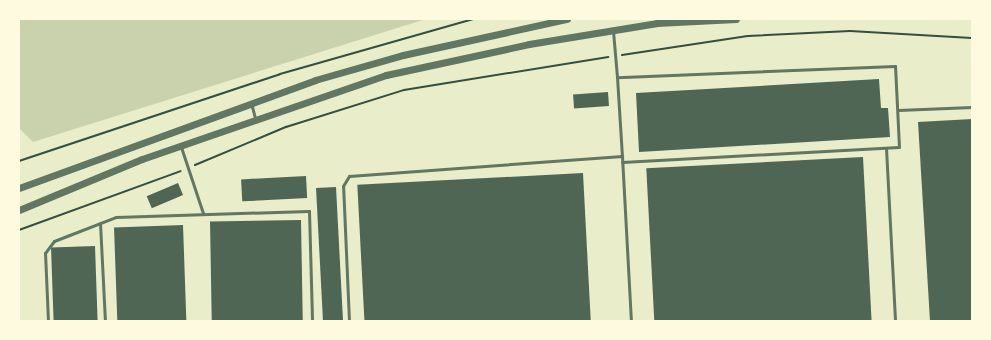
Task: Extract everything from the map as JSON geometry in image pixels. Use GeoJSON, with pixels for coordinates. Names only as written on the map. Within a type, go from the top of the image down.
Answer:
{"type":"FeatureCollection","features":[{"type":"Feature","properties":{"kind":"street"},"geometry":{"type":"LineString","coordinates":[[19,188],[250,102],[403,55],[567,19]]}},
{"type":"Feature","properties":{"kind":"street"},"geometry":{"type":"LineString","coordinates":[[19,210],[180,145],[255,118],[386,75],[613,30],[657,23],[736,19]]}},
{"type":"Feature","properties":{"kind":"lane"},"geometry":{"type":"LineString","coordinates":[[613,30],[632,321]]}},
{"type":"Feature","properties":{"kind":"lane"},"geometry":{"type":"LineString","coordinates":[[617,77],[895,66],[898,110],[899,147],[622,162]]}},
{"type":"Feature","properties":{"kind":"lane"},"geometry":{"type":"LineString","coordinates":[[250,102],[255,118]]}},
{"type":"Feature","properties":{"kind":"lane"},"geometry":{"type":"LineString","coordinates":[[898,110],[972,107]]}},
{"type":"Feature","properties":{"kind":"lane"},"geometry":{"type":"LineString","coordinates":[[180,145],[203,213]]}},
{"type":"Feature","properties":{"kind":"lane"},"geometry":{"type":"LineString","coordinates":[[886,148],[895,321]]}},
{"type":"Feature","properties":{"kind":"lane"},"geometry":{"type":"LineString","coordinates":[[348,321],[343,186],[349,176],[622,156]]}},
{"type":"Feature","properties":{"kind":"lane"},"geometry":{"type":"LineString","coordinates":[[48,321],[46,247],[116,217],[203,213],[309,211],[312,321]]}},
{"type":"Feature","properties":{"kind":"lane"},"geometry":{"type":"LineString","coordinates":[[100,224],[105,321]]}},
{"type":"Feature","properties":{"kind":"path"},"geometry":{"type":"LineString","coordinates":[[19,161],[280,74],[473,19]]}},
{"type":"Feature","properties":{"kind":"path"},"geometry":{"type":"LineString","coordinates":[[19,230],[188,168],[286,127],[404,90],[615,56],[756,36],[850,32],[943,34],[972,38]]}},
{"type":"Feature","properties":{"kind":"green space"},"geometry":{"type":"Polygon","coordinates":[[[19,19],[426,19],[33,142],[19,128],[19,19]]]}},
{"type":"Feature","properties":{"kind":"building"},"geometry":{"type":"Polygon","coordinates":[[[879,79],[881,108],[888,108],[890,137],[639,152],[636,93],[879,79]]]}},
{"type":"Feature","properties":{"kind":"building"},"geometry":{"type":"Polygon","coordinates":[[[608,92],[609,106],[574,108],[573,94],[608,92]]]}},
{"type":"Feature","properties":{"kind":"building"},"geometry":{"type":"Polygon","coordinates":[[[972,119],[972,321],[930,321],[918,122],[972,119]]]}},
{"type":"Feature","properties":{"kind":"building"},"geometry":{"type":"Polygon","coordinates":[[[863,157],[872,321],[654,321],[646,168],[863,157]]]}},
{"type":"Feature","properties":{"kind":"building"},"geometry":{"type":"Polygon","coordinates":[[[583,173],[591,321],[364,321],[357,185],[583,173]]]}},
{"type":"Feature","properties":{"kind":"building"},"geometry":{"type":"Polygon","coordinates":[[[306,176],[307,198],[242,201],[241,179],[306,176]]]}},
{"type":"Feature","properties":{"kind":"building"},"geometry":{"type":"Polygon","coordinates":[[[178,183],[183,195],[152,208],[147,196],[178,183]]]}},
{"type":"Feature","properties":{"kind":"building"},"geometry":{"type":"Polygon","coordinates":[[[336,187],[343,321],[323,321],[316,188],[336,187]]]}},
{"type":"Feature","properties":{"kind":"building"},"geometry":{"type":"Polygon","coordinates":[[[301,220],[303,321],[212,321],[210,222],[301,220]]]}},
{"type":"Feature","properties":{"kind":"building"},"geometry":{"type":"Polygon","coordinates":[[[183,225],[186,321],[117,321],[114,227],[183,225]]]}},
{"type":"Feature","properties":{"kind":"building"},"geometry":{"type":"Polygon","coordinates":[[[95,246],[98,321],[54,321],[51,248],[95,246]]]}}]}
